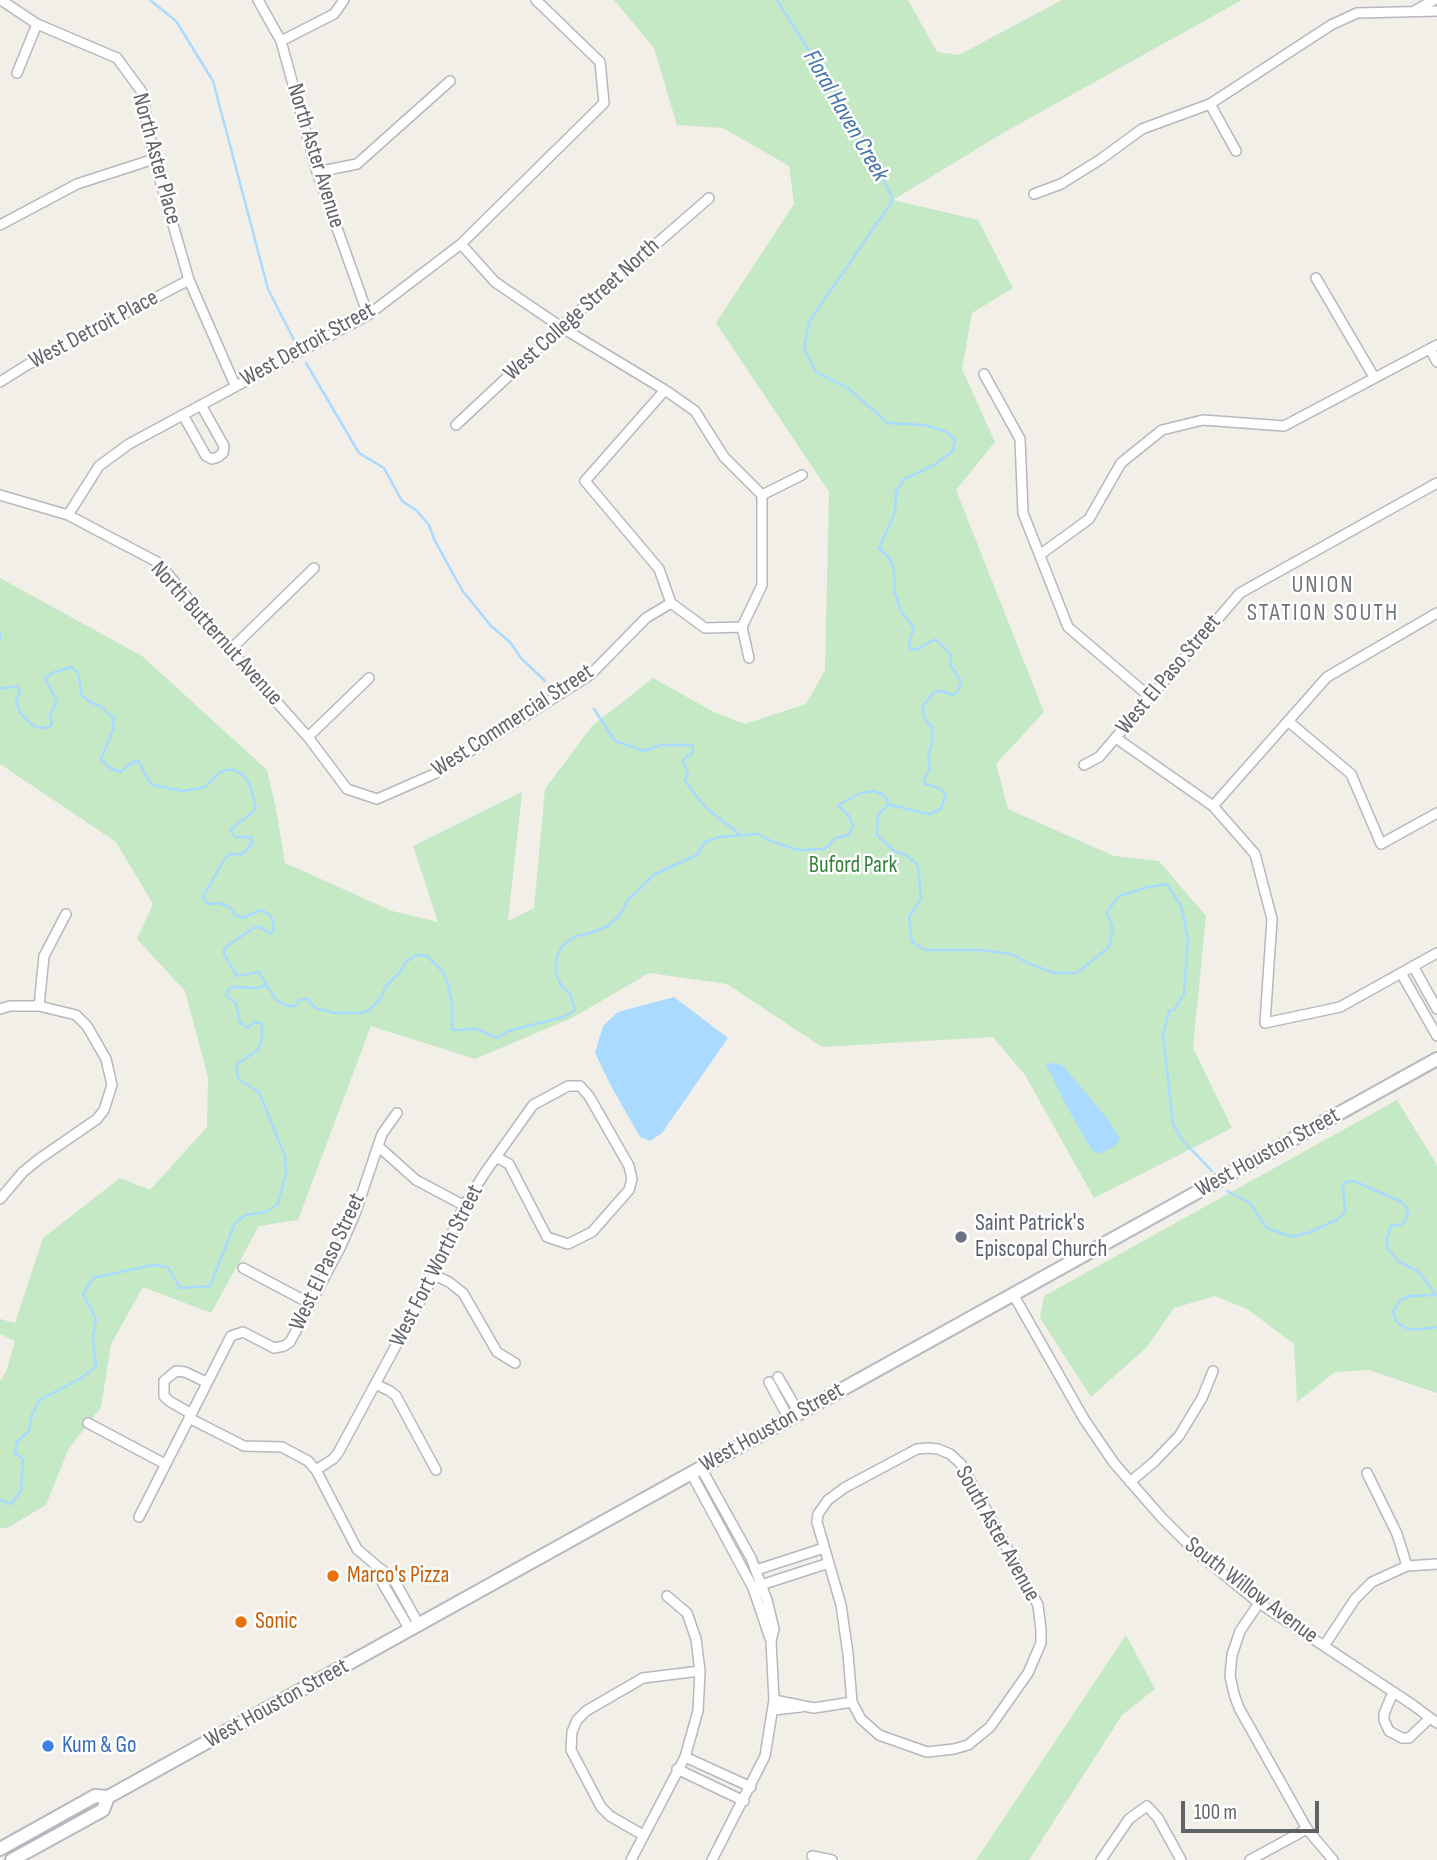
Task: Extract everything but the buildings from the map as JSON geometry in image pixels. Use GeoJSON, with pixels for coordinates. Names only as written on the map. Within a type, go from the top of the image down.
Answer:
{"type":"FeatureCollection","features":[{"type":"Feature","properties":{"kind":"main road","name":"West Houston Street"},"geometry":{"type":"LineString","coordinates":[[0,1849],[95,1796],[108,1797],[1437,1059]]}},
{"type":"Feature","properties":{"kind":"main road","name":"West Houston Street"},"geometry":{"type":"LineString","coordinates":[[12,1860],[103,1810],[108,1797]]}},
{"type":"Feature","properties":{"kind":"street","name":"North Aster Place"},"geometry":{"type":"LineString","coordinates":[[1,0],[37,24],[117,58],[142,92],[154,159],[189,279],[235,385]]}},
{"type":"Feature","properties":{"kind":"street","name":"North Aster Avenue"},"geometry":{"type":"LineString","coordinates":[[258,0],[282,41],[317,172],[368,315]]}},
{"type":"Feature","properties":{"kind":"street"},"geometry":{"type":"LineString","coordinates":[[282,41],[334,14],[344,0]]}},
{"type":"Feature","properties":{"kind":"street","name":"West Detroit Street"},"geometry":{"type":"LineString","coordinates":[[68,515],[99,466],[129,444],[368,315],[461,244],[604,103],[600,62],[536,0]]}},
{"type":"Feature","properties":{"kind":"street"},"geometry":{"type":"LineString","coordinates":[[1415,11],[1434,0]]}},
{"type":"Feature","properties":{"kind":"street"},"geometry":{"type":"LineString","coordinates":[[1034,194],[1061,184],[1142,129],[1210,104],[1283,54],[1357,13],[1437,11]]}},
{"type":"Feature","properties":{"kind":"street"},"geometry":{"type":"LineString","coordinates":[[17,73],[37,24]]}},
{"type":"Feature","properties":{"kind":"street"},"geometry":{"type":"LineString","coordinates":[[317,172],[357,164],[450,81]]}},
{"type":"Feature","properties":{"kind":"street"},"geometry":{"type":"LineString","coordinates":[[1210,104],[1236,150]]}},
{"type":"Feature","properties":{"kind":"street"},"geometry":{"type":"LineString","coordinates":[[0,225],[77,184],[154,159]]}},
{"type":"Feature","properties":{"kind":"street","name":"West College Street North"},"geometry":{"type":"LineString","coordinates":[[456,425],[561,327],[709,198]]}},
{"type":"Feature","properties":{"kind":"street"},"geometry":{"type":"LineString","coordinates":[[461,244],[495,282],[695,411],[724,457],[762,495],[762,585],[743,627],[749,658]]}},
{"type":"Feature","properties":{"kind":"street"},"geometry":{"type":"LineString","coordinates":[[1316,278],[1374,377]]}},
{"type":"Feature","properties":{"kind":"street","name":"West Detroit Place"},"geometry":{"type":"LineString","coordinates":[[0,382],[189,279]]}},
{"type":"Feature","properties":{"kind":"street"},"geometry":{"type":"LineString","coordinates":[[1041,554],[1089,519],[1121,463],[1162,430],[1203,420],[1284,426],[1434,347],[1437,362]]}},
{"type":"Feature","properties":{"kind":"street"},"geometry":{"type":"LineString","coordinates":[[984,374],[1020,439],[1023,513],[1068,627],[1150,696]]}},
{"type":"Feature","properties":{"kind":"street"},"geometry":{"type":"LineString","coordinates":[[666,390],[585,481],[659,569],[671,603],[705,628],[743,627]]}},
{"type":"Feature","properties":{"kind":"street"},"geometry":{"type":"LineString","coordinates":[[183,415],[206,456],[218,457],[223,453],[224,446],[201,405]]}},
{"type":"Feature","properties":{"kind":"street"},"geometry":{"type":"LineString","coordinates":[[762,495],[802,475]]}},
{"type":"Feature","properties":{"kind":"street","name":"West El Paso Street"},"geometry":{"type":"LineString","coordinates":[[1084,765],[1099,757],[1240,593],[1437,483]]}},
{"type":"Feature","properties":{"kind":"street","name":"North Butternut Avenue"},"geometry":{"type":"LineString","coordinates":[[0,495],[68,515],[159,563],[230,650],[308,737],[347,789],[377,799]]}},
{"type":"Feature","properties":{"kind":"street"},"geometry":{"type":"LineString","coordinates":[[230,650],[314,568]]}},
{"type":"Feature","properties":{"kind":"street","name":"West Commercial Street"},"geometry":{"type":"LineString","coordinates":[[377,799],[434,774],[590,676],[646,618],[671,603]]}},
{"type":"Feature","properties":{"kind":"street"},"geometry":{"type":"LineString","coordinates":[[1213,806],[1327,677],[1437,613]]}},
{"type":"Feature","properties":{"kind":"street"},"geometry":{"type":"LineString","coordinates":[[308,737],[369,678]]}},
{"type":"Feature","properties":{"kind":"street"},"geometry":{"type":"LineString","coordinates":[[1289,722],[1351,775],[1381,844],[1437,813]]}},
{"type":"Feature","properties":{"kind":"street"},"geometry":{"type":"LineString","coordinates":[[1116,738],[1213,806],[1255,854],[1272,919],[1265,1023],[1339,1007],[1437,954]]}},
{"type":"Feature","properties":{"kind":"street"},"geometry":{"type":"LineString","coordinates":[[39,1006],[44,956],[66,914]]}},
{"type":"Feature","properties":{"kind":"street"},"geometry":{"type":"LineString","coordinates":[[1413,966],[1437,1009]]}},
{"type":"Feature","properties":{"kind":"street"},"geometry":{"type":"LineString","coordinates":[[1401,973],[1437,1036]]}},
{"type":"Feature","properties":{"kind":"street"},"geometry":{"type":"LineString","coordinates":[[0,1009],[10,1006],[39,1006],[76,1016],[87,1026],[111,1072],[112,1084],[104,1110],[86,1129],[31,1166],[0,1199]]}},
{"type":"Feature","properties":{"kind":"street","name":"West Fort Worth Street"},"geometry":{"type":"LineString","coordinates":[[316,1470],[338,1453],[434,1275],[465,1206],[496,1157],[533,1105],[568,1086],[580,1086],[603,1119],[629,1166],[632,1179],[629,1190],[592,1232],[568,1244],[547,1237],[509,1164],[496,1157]]}},
{"type":"Feature","properties":{"kind":"street","name":"West El Paso Street"},"geometry":{"type":"LineString","coordinates":[[139,1517],[231,1336],[243,1332],[274,1348],[290,1342],[355,1214],[382,1134],[397,1114]]}},
{"type":"Feature","properties":{"kind":"street"},"geometry":{"type":"LineString","coordinates":[[378,1146],[416,1180],[465,1206]]}},
{"type":"Feature","properties":{"kind":"street"},"geometry":{"type":"LineString","coordinates":[[243,1268],[309,1303]]}},
{"type":"Feature","properties":{"kind":"street"},"geometry":{"type":"LineString","coordinates":[[434,1275],[463,1293],[497,1352],[515,1363]]}},
{"type":"Feature","properties":{"kind":"street","name":"South Willow Avenue"},"geometry":{"type":"LineString","coordinates":[[1013,1294],[1078,1410],[1129,1482],[1194,1549],[1259,1602],[1393,1692],[1434,1721],[1409,1738],[1396,1736],[1385,1726],[1384,1714],[1393,1692]]}},
{"type":"Feature","properties":{"kind":"street"},"geometry":{"type":"LineString","coordinates":[[206,1382],[185,1372],[176,1371],[164,1381],[163,1391],[169,1401],[190,1416],[244,1446],[272,1446],[291,1450],[308,1461],[316,1470],[357,1549],[393,1578],[414,1628]]}},
{"type":"Feature","properties":{"kind":"street"},"geometry":{"type":"LineString","coordinates":[[1129,1482],[1154,1462],[1179,1436],[1202,1398],[1213,1371]]}},
{"type":"Feature","properties":{"kind":"street"},"geometry":{"type":"LineString","coordinates":[[778,1377],[794,1416]]}},
{"type":"Feature","properties":{"kind":"street"},"geometry":{"type":"LineString","coordinates":[[768,1382],[794,1416]]}},
{"type":"Feature","properties":{"kind":"street"},"geometry":{"type":"LineString","coordinates":[[375,1384],[396,1396],[436,1469]]}},
{"type":"Feature","properties":{"kind":"street"},"geometry":{"type":"LineString","coordinates":[[88,1423],[165,1464]]}},
{"type":"Feature","properties":{"kind":"street","name":"South Aster Avenue"},"geometry":{"type":"LineString","coordinates":[[824,1548],[818,1531],[818,1514],[828,1500],[844,1488],[917,1450],[938,1449],[955,1459],[968,1476],[1038,1605],[1041,1643],[1028,1673],[990,1727],[968,1745],[927,1752],[892,1741],[870,1728],[861,1719],[852,1702]]}},
{"type":"Feature","properties":{"kind":"street"},"geometry":{"type":"LineString","coordinates":[[696,1470],[756,1570],[757,1586],[771,1641],[774,1705],[765,1756],[712,1860]]}},
{"type":"Feature","properties":{"kind":"street"},"geometry":{"type":"LineString","coordinates":[[696,1470],[757,1586]]}},
{"type":"Feature","properties":{"kind":"street"},"geometry":{"type":"LineString","coordinates":[[1367,1473],[1396,1534],[1407,1566]]}},
{"type":"Feature","properties":{"kind":"street"},"geometry":{"type":"LineString","coordinates":[[756,1570],[824,1548],[836,1583],[845,1629],[852,1702],[826,1708],[801,1707],[791,1702],[774,1705]]}},
{"type":"Feature","properties":{"kind":"street"},"geometry":{"type":"LineString","coordinates":[[777,1562],[782,1577]]}},
{"type":"Feature","properties":{"kind":"street"},"geometry":{"type":"LineString","coordinates":[[757,1586],[829,1563]]}},
{"type":"Feature","properties":{"kind":"street"},"geometry":{"type":"LineString","coordinates":[[1324,1646],[1350,1606],[1367,1586],[1407,1566],[1437,1564]]}},
{"type":"Feature","properties":{"kind":"street"},"geometry":{"type":"LineString","coordinates":[[379,1567],[386,1590],[414,1628]]}},
{"type":"Feature","properties":{"kind":"street"},"geometry":{"type":"LineString","coordinates":[[386,1590],[396,1585]]}},
{"type":"Feature","properties":{"kind":"street"},"geometry":{"type":"LineString","coordinates":[[631,1860],[685,1756],[698,1711],[700,1671],[696,1639],[687,1612],[667,1597]]}},
{"type":"Feature","properties":{"kind":"street"},"geometry":{"type":"LineString","coordinates":[[1259,1602],[1240,1631],[1231,1655],[1230,1676],[1234,1694],[1245,1720],[1307,1829],[1334,1860]]}},
{"type":"Feature","properties":{"kind":"street"},"geometry":{"type":"LineString","coordinates":[[643,1835],[610,1816],[601,1807],[572,1750],[572,1732],[586,1711],[643,1678],[700,1671]]}},
{"type":"Feature","properties":{"kind":"street"},"geometry":{"type":"LineString","coordinates":[[685,1756],[751,1787]]}},
{"type":"Feature","properties":{"kind":"street"},"geometry":{"type":"LineString","coordinates":[[677,1769],[744,1801]]}},
{"type":"Feature","properties":{"kind":"street"},"geometry":{"type":"LineString","coordinates":[[1101,1860],[1129,1819],[1147,1806],[1158,1818],[1181,1860]]}},
{"type":"Feature","properties":{"kind":"street"},"geometry":{"type":"LineString","coordinates":[[1250,1860],[1307,1829]]}},
{"type":"Feature","properties":{"kind":"street"},"geometry":{"type":"LineString","coordinates":[[812,1856],[832,1860]]}},
{"type":"Feature","properties":{"kind":"green space","name":"Buford Park"},"geometry":{"type":"Polygon","coordinates":[[[614,0],[908,0],[937,52],[959,55],[1062,0],[1242,0],[1003,133],[893,200],[978,220],[1013,288],[972,313],[962,369],[995,442],[956,490],[1044,712],[996,764],[1008,809],[1114,856],[1159,861],[1206,916],[1193,1048],[1232,1128],[1094,1198],[1025,1075],[993,1037],[822,1047],[727,984],[649,973],[574,1017],[475,1059],[371,1026],[298,1220],[259,1226],[211,1313],[143,1287],[111,1344],[101,1407],[68,1450],[46,1505],[7,1528],[0,1528],[0,1381],[6,1372],[15,1341],[0,1334],[0,1319],[15,1323],[43,1238],[120,1178],[150,1190],[207,1127],[208,1077],[185,991],[137,939],[153,904],[116,842],[0,764],[0,578],[142,656],[267,770],[285,863],[392,911],[438,922],[413,846],[522,792],[508,921],[534,908],[545,789],[592,726],[653,678],[714,712],[745,724],[806,704],[825,670],[829,492],[716,323],[794,204],[789,166],[723,128],[677,125],[654,48],[614,0]]]}},
{"type":"Feature","properties":{"kind":"green space"},"geometry":{"type":"Polygon","coordinates":[[[1397,1100],[1437,1165],[1437,1393],[1369,1370],[1335,1372],[1297,1402],[1294,1344],[1247,1309],[1215,1296],[1174,1308],[1147,1347],[1091,1397],[1040,1318],[1044,1296],[1397,1100]]]}},
{"type":"Feature","properties":{"kind":"green space"},"geometry":{"type":"Polygon","coordinates":[[[1126,1635],[1155,1689],[1122,1715],[1029,1860],[976,1860],[1126,1635]]]}},
{"type":"Feature","properties":{"kind":"water"},"geometry":{"type":"Polygon","coordinates":[[[674,997],[728,1038],[662,1133],[650,1141],[640,1137],[595,1053],[603,1026],[618,1012],[674,997]]]}},
{"type":"Feature","properties":{"kind":"water"},"geometry":{"type":"Polygon","coordinates":[[[1046,1064],[1063,1066],[1107,1118],[1120,1139],[1115,1146],[1099,1154],[1092,1150],[1046,1064]]]}},
{"type":"Feature","properties":{"kind":"waterway"},"geometry":{"type":"LineString","coordinates":[[150,0],[176,21],[213,81],[268,289],[295,342]]}},
{"type":"Feature","properties":{"kind":"waterway","name":"Floral Haven Creek"},"geometry":{"type":"LineString","coordinates":[[777,0],[862,135],[893,200],[809,322],[804,348],[816,372],[848,388],[888,423],[923,425],[945,431],[955,439],[953,451],[934,465],[905,479],[896,491],[895,513],[879,548],[889,558],[894,569],[895,593],[901,611],[914,628],[909,643],[911,649],[916,650],[937,640],[951,655],[950,664],[961,681],[958,692],[952,695],[943,691],[934,692],[923,706],[924,718],[932,727],[932,744],[928,758],[930,769],[924,779],[925,784],[937,787],[946,794],[941,809],[929,814],[890,805]]}},
{"type":"Feature","properties":{"kind":"waterway"},"geometry":{"type":"LineString","coordinates":[[306,363],[359,453],[384,468],[402,501],[416,510],[429,525],[462,590],[491,626],[510,642],[521,658],[545,681]]}},
{"type":"Feature","properties":{"kind":"waterway"},"geometry":{"type":"LineString","coordinates":[[0,634],[0,639]]}},
{"type":"Feature","properties":{"kind":"waterway"},"geometry":{"type":"LineString","coordinates":[[0,689],[17,686],[20,693],[16,702],[21,714],[35,727],[48,728],[52,725],[50,716],[57,701],[45,679],[52,673],[71,667],[78,673],[82,696],[114,717],[113,730],[101,759],[110,768],[120,772],[133,762],[139,761],[153,785],[183,791],[205,787],[220,772],[227,770],[234,770],[244,776],[250,785],[256,808],[231,829],[236,837],[251,837],[252,844],[242,854],[231,854],[225,858],[203,897],[208,904],[219,903],[243,918],[260,910],[272,919],[274,929],[271,934],[260,927],[254,928],[224,949],[224,954],[237,976],[259,972],[267,985]]}},
{"type":"Feature","properties":{"kind":"waterway"},"geometry":{"type":"LineString","coordinates":[[594,709],[615,741],[644,751],[662,745],[692,745],[693,753],[683,762],[688,773],[685,781],[705,807],[739,834]]}},
{"type":"Feature","properties":{"kind":"waterway"},"geometry":{"type":"LineString","coordinates":[[0,1500],[11,1504],[21,1491],[23,1459],[15,1453],[17,1442],[29,1431],[32,1414],[40,1400],[96,1367],[93,1337],[96,1319],[83,1294],[93,1278],[153,1265],[168,1267],[180,1288],[210,1286],[235,1223],[246,1215],[265,1212],[278,1204],[286,1174],[285,1156],[259,1092],[239,1080],[236,1065],[259,1049],[262,1024],[254,1022],[248,1028],[240,1023],[236,1003],[226,995],[228,990],[233,987],[258,988],[267,985],[276,1000],[288,1006],[295,1006],[299,1000],[308,999],[315,1008],[334,1013],[361,1013],[369,1010],[381,998],[386,986],[405,963],[416,955],[427,956],[442,971],[448,984],[452,1004],[452,1030],[476,1029],[498,1038],[508,1031],[563,1017],[575,1010],[570,994],[562,987],[556,974],[556,960],[562,946],[576,936],[608,926],[620,915],[628,900],[655,874],[697,855],[705,842],[719,837],[758,834],[798,850],[824,849],[836,838],[848,835],[853,827],[850,817],[838,805],[861,793],[873,791],[887,799],[888,805],[878,815],[877,835],[894,851],[906,855],[918,865],[921,899],[909,917],[912,942],[925,950],[979,950],[1011,954],[1054,973],[1077,973],[1109,947],[1113,929],[1107,912],[1119,896],[1167,884],[1182,908],[1188,941],[1184,994],[1174,1010],[1169,1011],[1163,1035],[1173,1124],[1183,1141],[1212,1171]]}},
{"type":"Feature","properties":{"kind":"waterway"},"geometry":{"type":"LineString","coordinates":[[1227,1191],[1250,1203],[1267,1228],[1292,1237],[1311,1232],[1338,1219],[1345,1212],[1343,1185],[1348,1181],[1400,1201],[1407,1208],[1408,1215],[1403,1224],[1391,1226],[1387,1239],[1388,1249],[1399,1262],[1419,1272],[1436,1295],[1410,1296],[1400,1300],[1393,1312],[1397,1322],[1406,1328],[1417,1330],[1437,1327]]}},
{"type":"Feature","properties":{"kind":"place","name":"Saint Patrick's Episcopal Church"},"geometry":{"type":"Point","coordinates":[961,1237]}},
{"type":"Feature","properties":{"kind":"place","name":"Marco's Pizza"},"geometry":{"type":"Point","coordinates":[333,1576]}},
{"type":"Feature","properties":{"kind":"place","name":"Sonic"},"geometry":{"type":"Point","coordinates":[241,1622]}},
{"type":"Feature","properties":{"kind":"place","name":"Kum & Go"},"geometry":{"type":"Point","coordinates":[48,1746]}},
{"type":"Feature","properties":{"kind":"district","name":"UNION STATION SOUTH"},"geometry":{"type":"Point","coordinates":[1323,600]}}]}
